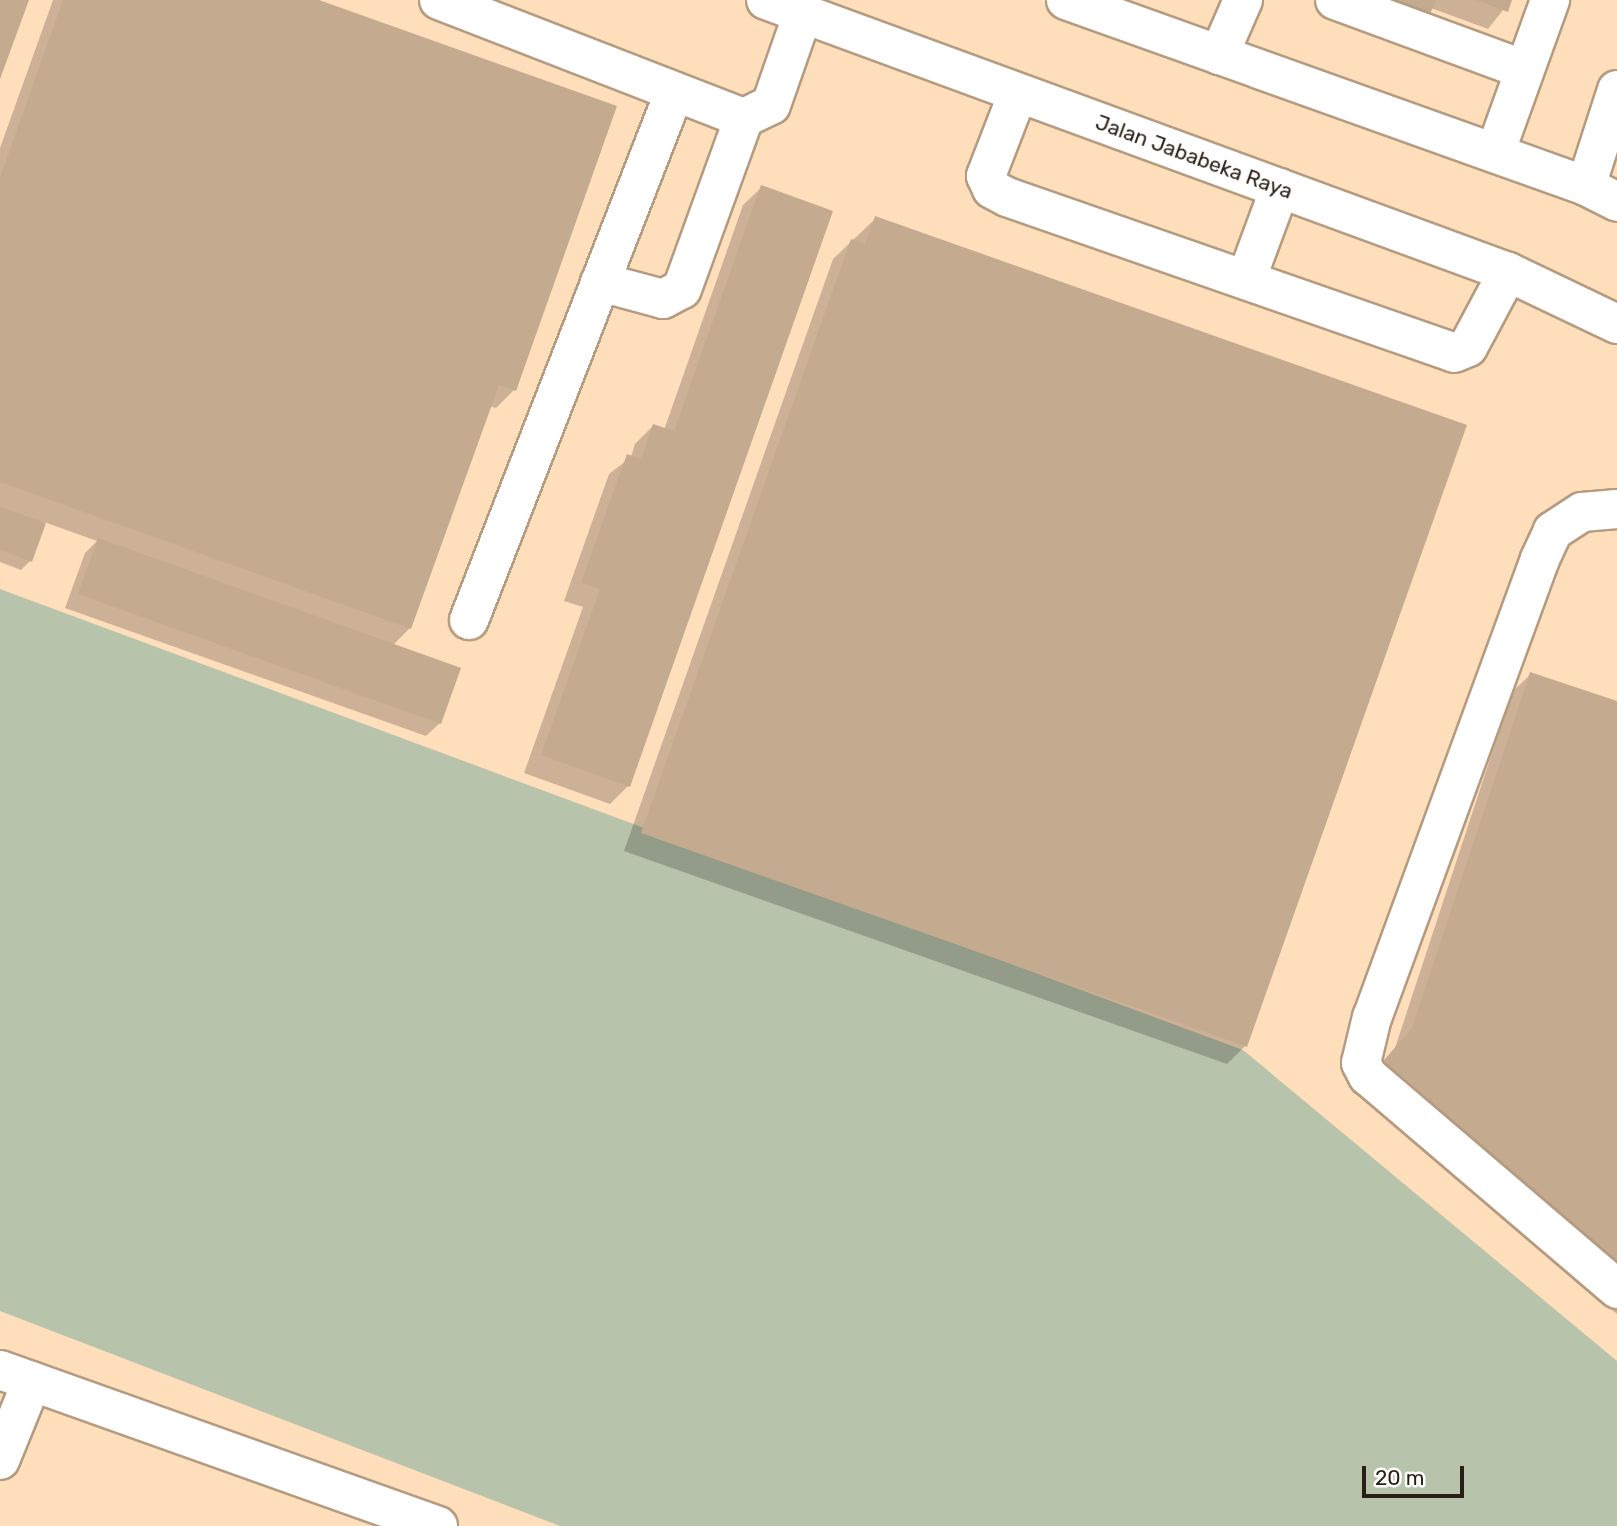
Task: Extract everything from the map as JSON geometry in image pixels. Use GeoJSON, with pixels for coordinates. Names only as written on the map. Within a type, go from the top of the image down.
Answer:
{"type":"FeatureCollection","features":[{"type":"Feature","properties":{"kind":"main road"},"geometry":{"type":"LineString","coordinates":[[439,0],[744,118]]}},
{"type":"Feature","properties":{"kind":"main road","name":"Jalan Jababeka Raya"},"geometry":{"type":"LineString","coordinates":[[766,0],[1508,272],[1617,324]]}},
{"type":"Feature","properties":{"kind":"main road"},"geometry":{"type":"LineString","coordinates":[[1066,0],[1110,8],[1219,55],[1495,153],[1601,194],[1617,90]]}},
{"type":"Feature","properties":{"kind":"main road"},"geometry":{"type":"LineString","coordinates":[[1219,55],[1243,0]]}},
{"type":"Feature","properties":{"kind":"main road"},"geometry":{"type":"LineString","coordinates":[[1335,0],[1525,71]]}},
{"type":"Feature","properties":{"kind":"main road"},"geometry":{"type":"LineString","coordinates":[[1495,153],[1550,0]]}},
{"type":"Feature","properties":{"kind":"main road"},"geometry":{"type":"LineString","coordinates":[[600,282],[663,299],[681,289],[744,118],[771,105],[803,13]]}},
{"type":"Feature","properties":{"kind":"main road"},"geometry":{"type":"LineString","coordinates":[[469,620],[674,93]]}},
{"type":"Feature","properties":{"kind":"main road"},"geometry":{"type":"LineString","coordinates":[[1018,93],[986,176],[992,188],[1454,353],[1468,347],[1508,272]]}},
{"type":"Feature","properties":{"kind":"main road"},"geometry":{"type":"LineString","coordinates":[[1246,280],[1280,188]]}},
{"type":"Feature","properties":{"kind":"main road"},"geometry":{"type":"LineString","coordinates":[[1617,509],[1582,512],[1553,531],[1540,559],[1372,1017],[1361,1063],[1368,1076],[1617,1289]]}},
{"type":"Feature","properties":{"kind":"main road"},"geometry":{"type":"LineString","coordinates":[[0,1460],[16,1375],[438,1526]]}},
{"type":"Feature","properties":{"kind":"shaded area"},"geometry":{"type":"Polygon","coordinates":[[[0,0],[1617,0],[1617,1526],[0,1526],[0,0]]]}},
{"type":"Feature","properties":{"kind":"green space"},"geometry":{"type":"Polygon","coordinates":[[[0,589],[1243,1050],[1617,1361],[1617,1526],[560,1526],[0,1311],[0,589]]]}},
{"type":"Feature","properties":{"kind":"building"},"geometry":{"type":"Polygon","coordinates":[[[0,0],[29,0],[0,79],[0,0]]]}},
{"type":"Feature","properties":{"kind":"building"},"geometry":{"type":"Polygon","coordinates":[[[63,0],[319,0],[617,106],[516,391],[499,385],[411,629],[0,482],[0,178],[63,0]]]}},
{"type":"Feature","properties":{"kind":"building"},"geometry":{"type":"Polygon","coordinates":[[[1394,0],[1436,0],[1430,14],[1394,0]]]}},
{"type":"Feature","properties":{"kind":"building"},"geometry":{"type":"Polygon","coordinates":[[[1476,0],[1512,0],[1508,12],[1476,0]]]}},
{"type":"Feature","properties":{"kind":"building"},"geometry":{"type":"Polygon","coordinates":[[[761,185],[833,211],[630,787],[541,755],[600,589],[581,583],[627,454],[641,459],[653,424],[674,431],[761,185]]]}},
{"type":"Feature","properties":{"kind":"building"},"geometry":{"type":"Polygon","coordinates":[[[875,216],[1467,425],[1247,1047],[641,833],[851,239],[865,244],[875,216]]]}},
{"type":"Feature","properties":{"kind":"building"},"geometry":{"type":"Polygon","coordinates":[[[0,507],[46,523],[32,562],[0,550],[0,507]]]}},
{"type":"Feature","properties":{"kind":"building"},"geometry":{"type":"Polygon","coordinates":[[[98,538],[461,668],[441,724],[78,594],[98,538]]]}},
{"type":"Feature","properties":{"kind":"building"},"geometry":{"type":"Polygon","coordinates":[[[1530,672],[1617,701],[1617,1281],[1372,1074],[1412,1028],[1530,672]]]}}]}
